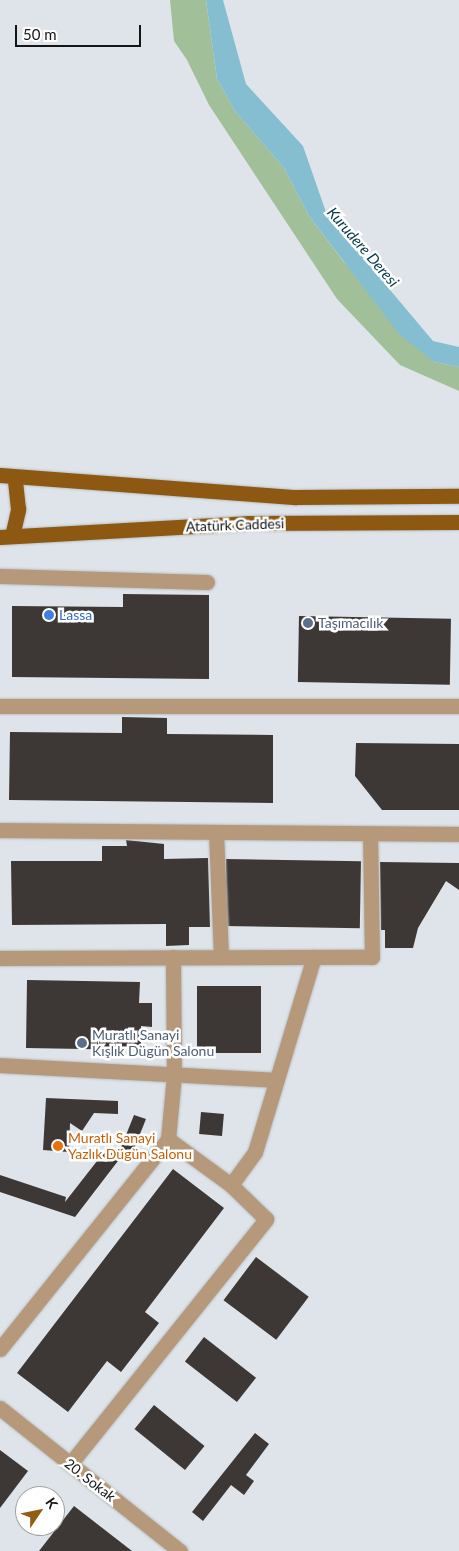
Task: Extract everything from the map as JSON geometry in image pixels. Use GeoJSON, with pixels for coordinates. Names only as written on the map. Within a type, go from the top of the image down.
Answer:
{"type":"FeatureCollection","features":[{"type":"Feature","properties":{"kind":"main road","name":"Atatürk Caddesi"},"geometry":{"type":"LineString","coordinates":[[0,475],[15,478],[296,497],[459,496]]}},
{"type":"Feature","properties":{"kind":"main road"},"geometry":{"type":"LineString","coordinates":[[6,536],[18,509],[15,478]]}},
{"type":"Feature","properties":{"kind":"main road","name":"Atatürk Caddesi"},"geometry":{"type":"LineString","coordinates":[[6,536],[250,523],[459,522]]}},
{"type":"Feature","properties":{"kind":"street"},"geometry":{"type":"LineString","coordinates":[[0,576],[207,582]]}},
{"type":"Feature","properties":{"kind":"street"},"geometry":{"type":"LineString","coordinates":[[0,706],[459,706]]}},
{"type":"Feature","properties":{"kind":"street"},"geometry":{"type":"LineString","coordinates":[[0,830],[370,835],[459,834]]}},
{"type":"Feature","properties":{"kind":"street"},"geometry":{"type":"LineString","coordinates":[[216,832],[221,957]]}},
{"type":"Feature","properties":{"kind":"street"},"geometry":{"type":"LineString","coordinates":[[0,958],[372,957],[370,835]]}},
{"type":"Feature","properties":{"kind":"street"},"geometry":{"type":"LineString","coordinates":[[231,1185],[255,1152],[314,957]]}},
{"type":"Feature","properties":{"kind":"street"},"geometry":{"type":"LineString","coordinates":[[0,1349],[168,1139],[174,1075],[173,958]]}},
{"type":"Feature","properties":{"kind":"street"},"geometry":{"type":"LineString","coordinates":[[0,1065],[276,1080]]}},
{"type":"Feature","properties":{"kind":"street"},"geometry":{"type":"LineString","coordinates":[[70,1464],[266,1219],[231,1185],[168,1139]]}},
{"type":"Feature","properties":{"kind":"street","name":"20. Sokak"},"geometry":{"type":"LineString","coordinates":[[0,1408],[180,1551]]}},
{"type":"Feature","properties":{"kind":"green space"},"geometry":{"type":"Polygon","coordinates":[[[170,0],[206,0],[217,79],[235,111],[284,168],[309,216],[343,261],[434,362],[459,367],[459,391],[400,365],[337,299],[209,105],[187,60],[174,41],[170,0]]]}},
{"type":"Feature","properties":{"kind":"water"},"geometry":{"type":"Polygon","coordinates":[[[206,0],[223,0],[246,84],[303,146],[327,215],[433,341],[459,347],[459,367],[434,362],[399,334],[309,216],[284,168],[235,111],[217,79],[206,0]]]}},
{"type":"Feature","properties":{"kind":"building"},"geometry":{"type":"Polygon","coordinates":[[[123,594],[209,595],[209,679],[12,677],[12,606],[123,607],[123,594]]]}},
{"type":"Feature","properties":{"kind":"building"},"geometry":{"type":"Polygon","coordinates":[[[299,616],[451,619],[450,685],[298,682],[299,616]]]}},
{"type":"Feature","properties":{"kind":"building"},"geometry":{"type":"Polygon","coordinates":[[[122,717],[167,718],[167,734],[273,735],[273,803],[9,800],[10,732],[122,733],[122,717]]]}},
{"type":"Feature","properties":{"kind":"building"},"geometry":{"type":"Polygon","coordinates":[[[356,743],[459,744],[459,810],[382,810],[355,776],[356,743]]]}},
{"type":"Feature","properties":{"kind":"building"},"geometry":{"type":"Polygon","coordinates":[[[126,840],[164,844],[164,859],[208,858],[210,927],[189,927],[189,945],[166,946],[166,924],[12,925],[11,861],[102,861],[102,846],[127,846],[126,840]]]}},
{"type":"Feature","properties":{"kind":"building"},"geometry":{"type":"Polygon","coordinates":[[[226,859],[361,861],[360,928],[225,926],[226,859]]]}},
{"type":"Feature","properties":{"kind":"building"},"geometry":{"type":"Polygon","coordinates":[[[380,862],[459,863],[459,890],[446,881],[418,928],[413,948],[385,948],[385,930],[381,930],[380,862]]]}},
{"type":"Feature","properties":{"kind":"building"},"geometry":{"type":"Polygon","coordinates":[[[27,980],[140,982],[139,1003],[152,1003],[152,1027],[141,1026],[141,1050],[26,1048],[27,980]]]}},
{"type":"Feature","properties":{"kind":"building"},"geometry":{"type":"Polygon","coordinates":[[[197,986],[261,986],[261,1053],[197,1053],[197,986]]]}},
{"type":"Feature","properties":{"kind":"building"},"geometry":{"type":"Polygon","coordinates":[[[46,1098],[118,1101],[118,1114],[94,1113],[82,1131],[70,1123],[69,1152],[43,1150],[46,1098]]]}},
{"type":"Feature","properties":{"kind":"building"},"geometry":{"type":"Polygon","coordinates":[[[201,1112],[224,1114],[222,1136],[199,1134],[201,1112]]]}},
{"type":"Feature","properties":{"kind":"building"},"geometry":{"type":"Polygon","coordinates":[[[134,1115],[146,1119],[130,1159],[118,1155],[134,1115]]]}},
{"type":"Feature","properties":{"kind":"building"},"geometry":{"type":"Polygon","coordinates":[[[108,1147],[121,1157],[75,1217],[0,1192],[0,1175],[66,1197],[65,1202],[108,1147]]]}},
{"type":"Feature","properties":{"kind":"building"},"geometry":{"type":"Polygon","coordinates":[[[173,1169],[224,1208],[145,1312],[159,1323],[121,1372],[107,1361],[68,1412],[17,1373],[173,1169]]]}},
{"type":"Feature","properties":{"kind":"building"},"geometry":{"type":"Polygon","coordinates":[[[256,1257],[309,1297],[276,1340],[224,1300],[256,1257]]]}},
{"type":"Feature","properties":{"kind":"building"},"geometry":{"type":"Polygon","coordinates":[[[204,1337],[256,1378],[237,1402],[185,1361],[204,1337]]]}},
{"type":"Feature","properties":{"kind":"building"},"geometry":{"type":"Polygon","coordinates":[[[154,1405],[205,1446],[185,1470],[134,1429],[154,1405]]]}},
{"type":"Feature","properties":{"kind":"building"},"geometry":{"type":"Polygon","coordinates":[[[255,1433],[269,1444],[246,1475],[254,1481],[244,1495],[231,1485],[203,1521],[192,1512],[255,1433]]]}},
{"type":"Feature","properties":{"kind":"building"},"geometry":{"type":"Polygon","coordinates":[[[0,1450],[28,1471],[0,1508],[0,1450]]]}},
{"type":"Feature","properties":{"kind":"building"},"geometry":{"type":"Polygon","coordinates":[[[74,1506],[132,1551],[39,1551],[51,1536],[65,1536],[65,1518],[74,1506]]]}},
{"type":"Feature","properties":{"kind":"place","name":"Lassa"},"geometry":{"type":"Point","coordinates":[49,615]}},
{"type":"Feature","properties":{"kind":"place","name":"Taşımacılık"},"geometry":{"type":"Point","coordinates":[308,623]}},
{"type":"Feature","properties":{"kind":"place","name":"Muratlı Sanayi Kışlık Dügün Salonu"},"geometry":{"type":"Point","coordinates":[82,1043]}},
{"type":"Feature","properties":{"kind":"place","name":"Muratlı Sanayi Yazlık Dügün Salonu"},"geometry":{"type":"Point","coordinates":[58,1146]}},
{"type":"Feature","properties":{"kind":"water label","name":"Kurudere Deresi"},"geometry":{"type":"Point","coordinates":[363,247]}}]}
